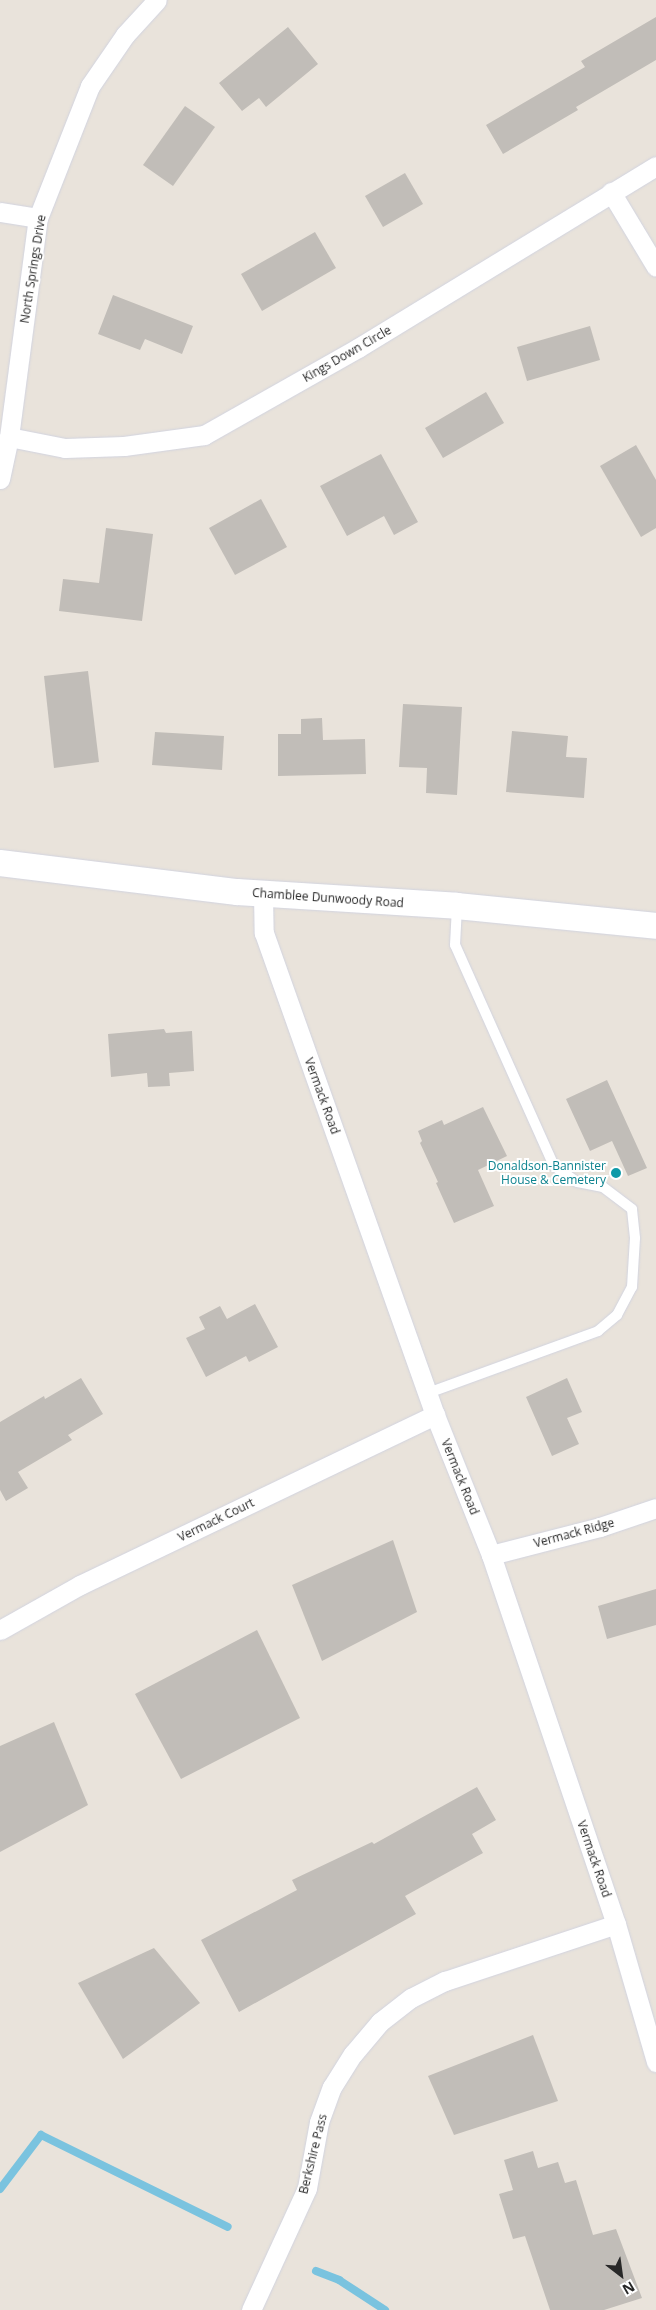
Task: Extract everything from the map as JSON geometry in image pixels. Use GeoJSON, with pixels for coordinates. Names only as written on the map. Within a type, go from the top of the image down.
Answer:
{"type":"FeatureCollection","features":[{"type":"Feature","properties":{"kind":"street","name":"North Springs Drive"},"geometry":{"type":"LineString","coordinates":[[0,479],[9,437],[38,218],[90,86],[125,35],[157,0]]}},
{"type":"Feature","properties":{"kind":"street","name":"Kings Down Circle"},"geometry":{"type":"LineString","coordinates":[[9,437],[65,448],[124,446],[204,435],[358,348],[656,166]]}},
{"type":"Feature","properties":{"kind":"street"},"geometry":{"type":"LineString","coordinates":[[611,192],[656,267]]}},
{"type":"Feature","properties":{"kind":"street"},"geometry":{"type":"LineString","coordinates":[[0,212],[38,218]]}},
{"type":"Feature","properties":{"kind":"street","name":"Chamblee Dunwoody Road"},"geometry":{"type":"LineString","coordinates":[[0,863],[264,894],[457,906],[656,926]]}},
{"type":"Feature","properties":{"kind":"street","name":"Vermack Road"},"geometry":{"type":"LineString","coordinates":[[264,894],[264,933],[435,1415],[492,1555],[616,1924],[656,2062]]}},
{"type":"Feature","properties":{"kind":"street","name":"Vermack Court"},"geometry":{"type":"LineString","coordinates":[[0,1630],[80,1585],[435,1415]]}},
{"type":"Feature","properties":{"kind":"street","name":"Vermack Ridge"},"geometry":{"type":"LineString","coordinates":[[492,1555],[600,1527],[656,1508]]}},
{"type":"Feature","properties":{"kind":"street","name":"Berkshire Pass"},"geometry":{"type":"LineString","coordinates":[[251,2310],[307,2188],[319,2122],[332,2087],[353,2054],[380,2022],[411,1998],[445,1981],[616,1924]]}},
{"type":"Feature","properties":{"kind":"lane"},"geometry":{"type":"LineString","coordinates":[[428,1393],[598,1331],[617,1315],[632,1287],[635,1238],[632,1208],[603,1187],[577,1182],[554,1166],[455,945],[457,906]]}},
{"type":"Feature","properties":{"kind":"building"},"geometry":{"type":"Polygon","coordinates":[[[656,17],[656,60],[576,107],[578,110],[503,154],[486,125],[585,67],[581,61],[656,17]]]}},
{"type":"Feature","properties":{"kind":"building"},"geometry":{"type":"Polygon","coordinates":[[[288,27],[318,64],[266,107],[259,98],[242,111],[219,83],[288,27]]]}},
{"type":"Feature","properties":{"kind":"building"},"geometry":{"type":"Polygon","coordinates":[[[185,106],[215,127],[173,186],[143,165],[185,106]]]}},
{"type":"Feature","properties":{"kind":"building"},"geometry":{"type":"Polygon","coordinates":[[[405,173],[423,204],[383,227],[365,196],[405,173]]]}},
{"type":"Feature","properties":{"kind":"building"},"geometry":{"type":"Polygon","coordinates":[[[315,232],[336,268],[262,311],[241,274],[315,232]]]}},
{"type":"Feature","properties":{"kind":"building"},"geometry":{"type":"Polygon","coordinates":[[[113,295],[193,326],[182,354],[145,339],[140,350],[98,334],[113,295]]]}},
{"type":"Feature","properties":{"kind":"building"},"geometry":{"type":"Polygon","coordinates":[[[590,326],[600,360],[527,381],[517,347],[590,326]]]}},
{"type":"Feature","properties":{"kind":"building"},"geometry":{"type":"Polygon","coordinates":[[[486,392],[504,423],[443,458],[425,428],[486,392]]]}},
{"type":"Feature","properties":{"kind":"building"},"geometry":{"type":"Polygon","coordinates":[[[636,445],[656,480],[656,528],[641,537],[600,466],[636,445]]]}},
{"type":"Feature","properties":{"kind":"building"},"geometry":{"type":"Polygon","coordinates":[[[381,454],[418,522],[394,535],[384,516],[347,536],[320,486],[381,454]]]}},
{"type":"Feature","properties":{"kind":"building"},"geometry":{"type":"Polygon","coordinates":[[[261,499],[287,547],[235,575],[209,528],[261,499]]]}},
{"type":"Feature","properties":{"kind":"building"},"geometry":{"type":"Polygon","coordinates":[[[106,528],[153,534],[142,621],[59,611],[63,579],[99,583],[106,528]]]}},
{"type":"Feature","properties":{"kind":"building"},"geometry":{"type":"Polygon","coordinates":[[[88,671],[99,762],[54,768],[44,676],[88,671]]]}},
{"type":"Feature","properties":{"kind":"building"},"geometry":{"type":"Polygon","coordinates":[[[403,704],[462,707],[457,795],[426,793],[427,768],[399,767],[403,704]]]}},
{"type":"Feature","properties":{"kind":"building"},"geometry":{"type":"Polygon","coordinates":[[[322,718],[323,740],[365,739],[366,774],[278,776],[278,734],[301,734],[301,719],[322,718]]]}},
{"type":"Feature","properties":{"kind":"building"},"geometry":{"type":"Polygon","coordinates":[[[512,731],[568,736],[566,757],[587,758],[584,798],[506,792],[512,731]]]}},
{"type":"Feature","properties":{"kind":"building"},"geometry":{"type":"Polygon","coordinates":[[[155,732],[224,736],[222,770],[152,765],[155,732]]]}},
{"type":"Feature","properties":{"kind":"building"},"geometry":{"type":"Polygon","coordinates":[[[164,1029],[166,1033],[192,1031],[194,1071],[169,1073],[170,1086],[148,1087],[147,1073],[111,1077],[108,1034],[164,1029]]]}},
{"type":"Feature","properties":{"kind":"building"},"geometry":{"type":"Polygon","coordinates":[[[607,1080],[647,1168],[628,1176],[612,1141],[590,1151],[566,1099],[607,1080]]]}},
{"type":"Feature","properties":{"kind":"building"},"geometry":{"type":"Polygon","coordinates":[[[483,1107],[507,1156],[478,1170],[494,1206],[454,1223],[420,1143],[422,1141],[418,1131],[442,1120],[444,1125],[483,1107]]]}},
{"type":"Feature","properties":{"kind":"building"},"geometry":{"type":"Polygon","coordinates":[[[255,1304],[278,1347],[249,1362],[246,1356],[206,1377],[186,1338],[205,1329],[199,1317],[220,1306],[227,1319],[255,1304]]]}},
{"type":"Feature","properties":{"kind":"building"},"geometry":{"type":"Polygon","coordinates":[[[81,1378],[103,1414],[68,1435],[72,1440],[18,1472],[28,1488],[6,1501],[0,1490],[0,1422],[44,1396],[45,1399],[81,1378]]]}},
{"type":"Feature","properties":{"kind":"building"},"geometry":{"type":"Polygon","coordinates":[[[567,1378],[582,1412],[567,1418],[579,1444],[552,1456],[526,1397],[567,1378]]]}},
{"type":"Feature","properties":{"kind":"building"},"geometry":{"type":"Polygon","coordinates":[[[393,1540],[417,1612],[322,1661],[292,1585],[393,1540]]]}},
{"type":"Feature","properties":{"kind":"building"},"geometry":{"type":"Polygon","coordinates":[[[656,1589],[656,1625],[607,1639],[598,1606],[656,1589]]]}},
{"type":"Feature","properties":{"kind":"building"},"geometry":{"type":"Polygon","coordinates":[[[257,1630],[300,1718],[181,1779],[135,1694],[257,1630]]]}},
{"type":"Feature","properties":{"kind":"building"},"geometry":{"type":"Polygon","coordinates":[[[54,1722],[88,1805],[0,1852],[0,1746],[54,1722]]]}},
{"type":"Feature","properties":{"kind":"building"},"geometry":{"type":"Polygon","coordinates":[[[477,1787],[496,1820],[472,1834],[483,1853],[405,1896],[416,1914],[239,2012],[201,1940],[297,1890],[292,1880],[372,1842],[374,1844],[477,1787]]]}},
{"type":"Feature","properties":{"kind":"building"},"geometry":{"type":"Polygon","coordinates":[[[154,1948],[200,2003],[123,2059],[78,1983],[154,1948]]]}},
{"type":"Feature","properties":{"kind":"building"},"geometry":{"type":"Polygon","coordinates":[[[533,2035],[558,2101],[454,2135],[428,2076],[533,2035]]]}},
{"type":"Feature","properties":{"kind":"building"},"geometry":{"type":"Polygon","coordinates":[[[533,2151],[538,2168],[558,2162],[565,2183],[576,2180],[593,2235],[616,2229],[642,2298],[604,2310],[550,2310],[525,2236],[513,2239],[499,2194],[513,2190],[504,2160],[533,2151]]]}},
{"type":"Feature","properties":{"kind":"waterway"},"geometry":{"type":"LineString","coordinates":[[0,2189],[41,2135],[228,2227]]}},
{"type":"Feature","properties":{"kind":"waterway"},"geometry":{"type":"LineString","coordinates":[[316,2271],[339,2280],[385,2310]]}},
{"type":"Feature","properties":{"kind":"place","name":"Donaldson-Bannister House & Cemetery"},"geometry":{"type":"Point","coordinates":[616,1173]}}]}
